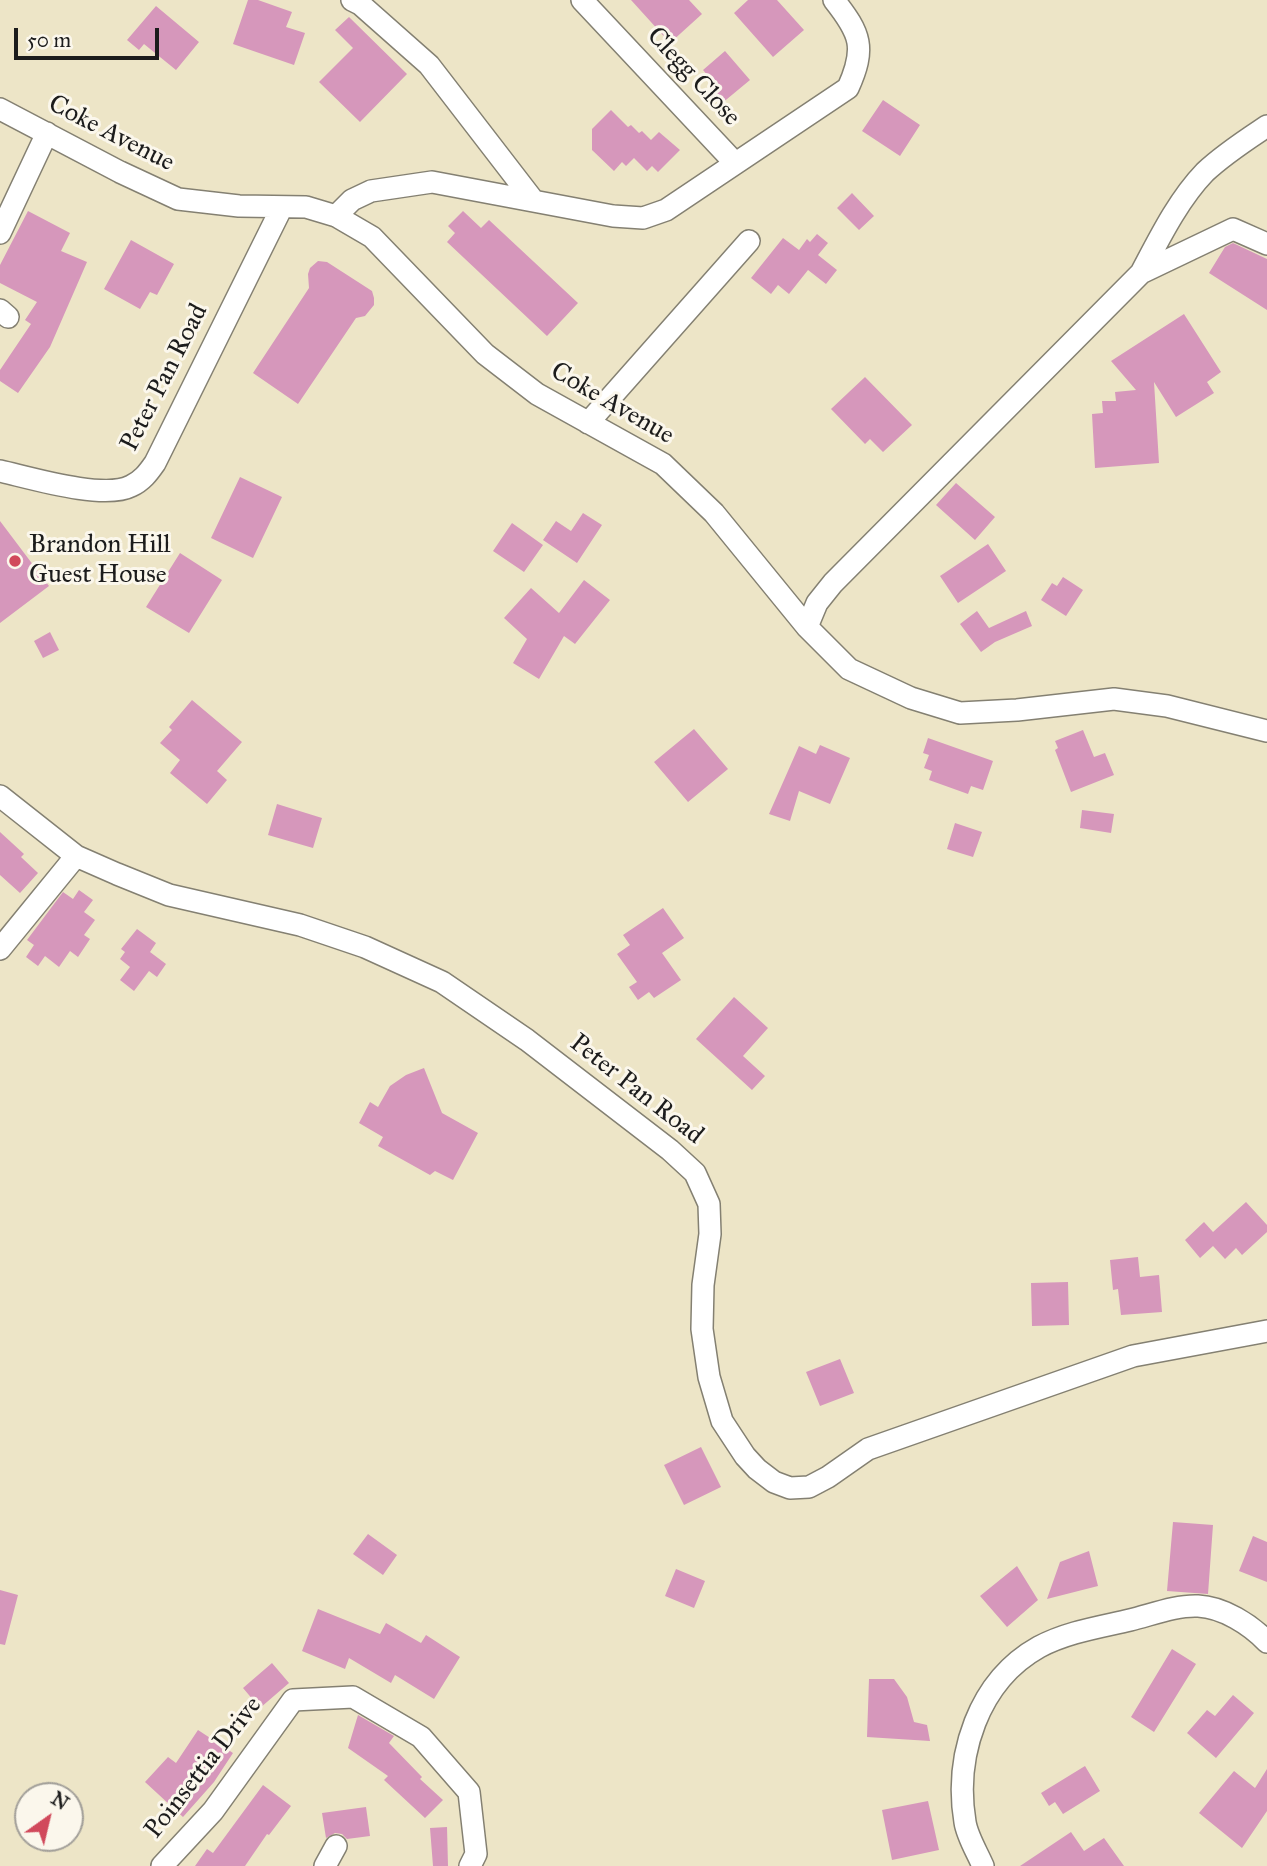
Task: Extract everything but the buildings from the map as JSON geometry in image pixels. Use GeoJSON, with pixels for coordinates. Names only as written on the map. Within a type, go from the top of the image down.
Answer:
{"type":"FeatureCollection","features":[{"type":"Feature","properties":{"kind":"street"},"geometry":{"type":"LineString","coordinates":[[352,0],[360,4],[429,65],[533,200]]}},
{"type":"Feature","properties":{"kind":"street","name":"Clegg Close"},"geometry":{"type":"LineString","coordinates":[[582,0],[735,163]]}},
{"type":"Feature","properties":{"kind":"street"},"geometry":{"type":"LineString","coordinates":[[336,216],[352,200],[371,191],[432,182],[613,216],[643,218],[666,210],[848,88],[857,68],[859,48],[852,23],[834,0]]}},
{"type":"Feature","properties":{"kind":"street","name":"Coke Avenue"},"geometry":{"type":"LineString","coordinates":[[0,108],[120,172],[178,199],[239,206],[306,207],[336,216],[372,237],[485,354],[537,394],[663,464],[714,513],[807,627],[849,668],[911,698],[960,713],[1017,710],[1114,699],[1167,706],[1267,731]]}},
{"type":"Feature","properties":{"kind":"street"},"geometry":{"type":"LineString","coordinates":[[807,627],[817,603],[833,583],[1141,273],[1174,215],[1204,173],[1227,152],[1267,126]]}},
{"type":"Feature","properties":{"kind":"street"},"geometry":{"type":"LineString","coordinates":[[0,233],[47,133]]}},
{"type":"Feature","properties":{"kind":"street","name":"Peter Pan Road"},"geometry":{"type":"LineString","coordinates":[[0,471],[90,490],[113,491],[130,487],[145,477],[155,463],[282,207]]}},
{"type":"Feature","properties":{"kind":"street"},"geometry":{"type":"LineString","coordinates":[[1141,273],[1233,229],[1267,244]]}},
{"type":"Feature","properties":{"kind":"street"},"geometry":{"type":"LineString","coordinates":[[588,424],[749,242]]}},
{"type":"Feature","properties":{"kind":"street","name":"Peter Pan Road"},"geometry":{"type":"LineString","coordinates":[[2,802],[76,856],[169,895],[300,925],[365,947],[442,982],[527,1040],[670,1150],[695,1173],[709,1204],[710,1234],[703,1285],[702,1329],[709,1377],[722,1421],[757,1469],[774,1482],[790,1489],[809,1488],[879,1444],[952,1421],[1133,1356],[1267,1331]]}},
{"type":"Feature","properties":{"kind":"street"},"geometry":{"type":"LineString","coordinates":[[0,949],[76,856]]}},
{"type":"Feature","properties":{"kind":"street"},"geometry":{"type":"LineString","coordinates":[[983,1866],[965,1823],[962,1769],[970,1732],[985,1700],[1007,1673],[1037,1649],[1060,1637],[1175,1609],[1198,1606],[1217,1610],[1238,1620],[1267,1642]]}},
{"type":"Feature","properties":{"kind":"street","name":"Poinsettia Drive"},"geometry":{"type":"LineString","coordinates":[[162,1866],[212,1811],[293,1700],[353,1697],[421,1737],[469,1792],[476,1854],[470,1866]]}},
{"type":"Feature","properties":{"kind":"street"},"geometry":{"type":"LineString","coordinates":[[325,1866],[336,1846]]}},
{"type":"Feature","properties":{"kind":"place","name":"Brandon Hill Guest House"},"geometry":{"type":"Point","coordinates":[15,561]}}]}
